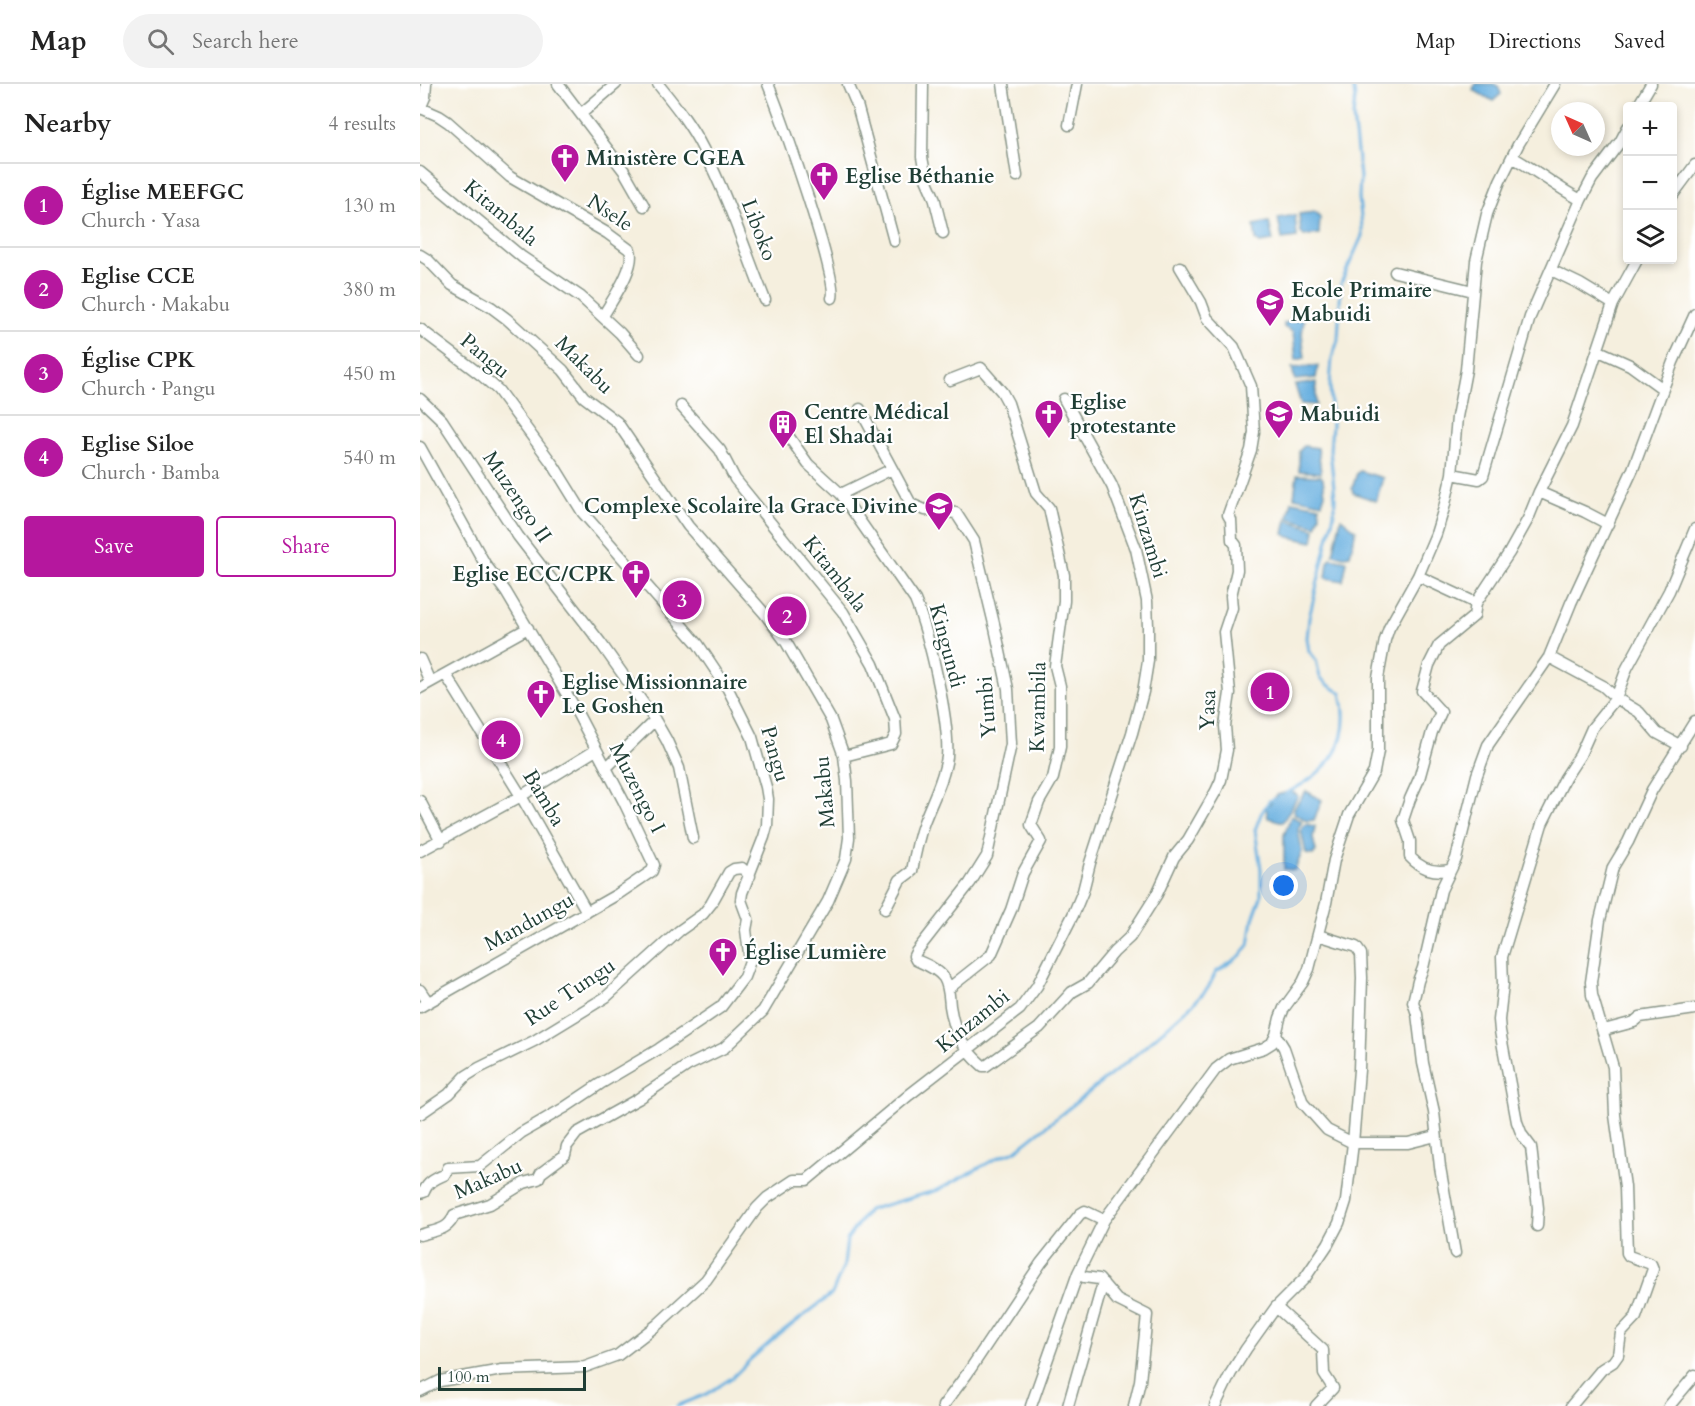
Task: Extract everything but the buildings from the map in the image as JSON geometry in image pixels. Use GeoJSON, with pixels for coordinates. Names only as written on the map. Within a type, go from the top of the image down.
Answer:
{"type":"FeatureCollection","features":[{"type":"Feature","properties":{"kind":"street"},"geometry":{"type":"LineString","coordinates":[[420,109],[425,97],[426,84]]}},
{"type":"Feature","properties":{"kind":"street"},"geometry":{"type":"LineString","coordinates":[[558,84],[624,171],[644,206]]}},
{"type":"Feature","properties":{"kind":"street"},"geometry":{"type":"LineString","coordinates":[[582,113],[616,84]]}},
{"type":"Feature","properties":{"kind":"street","name":"Liboko"},"geometry":{"type":"LineString","coordinates":[[658,84],[685,118],[703,148],[765,300]]}},
{"type":"Feature","properties":{"kind":"street"},"geometry":{"type":"LineString","coordinates":[[768,84],[788,136],[827,260],[834,290],[832,298]]}},
{"type":"Feature","properties":{"kind":"street"},"geometry":{"type":"LineString","coordinates":[[848,84],[858,105],[894,241]]}},
{"type":"Feature","properties":{"kind":"street"},"geometry":{"type":"LineString","coordinates":[[923,84],[922,157],[926,179],[934,197],[943,233]]}},
{"type":"Feature","properties":{"kind":"street"},"geometry":{"type":"LineString","coordinates":[[1003,84],[1017,176]]}},
{"type":"Feature","properties":{"kind":"street"},"geometry":{"type":"LineString","coordinates":[[1069,125],[1077,84]]}},
{"type":"Feature","properties":{"kind":"street"},"geometry":{"type":"LineString","coordinates":[[1031,1406],[1078,1273],[1104,1220],[1216,1070],[1229,1059],[1264,1048],[1272,1043],[1284,1008],[1303,982],[1309,969],[1334,860],[1353,805],[1374,772],[1378,751],[1378,678],[1385,640],[1389,628],[1418,576],[1436,534],[1452,474],[1457,417],[1466,370],[1476,261],[1487,214],[1512,157],[1555,84]]}},
{"type":"Feature","properties":{"kind":"street"},"geometry":{"type":"LineString","coordinates":[[1640,102],[1651,84]]}},
{"type":"Feature","properties":{"kind":"street","name":"Nsele"},"geometry":{"type":"LineString","coordinates":[[420,109],[439,116],[521,184],[607,233],[630,250],[632,255],[628,271],[603,316]]}},
{"type":"Feature","properties":{"kind":"street"},"geometry":{"type":"LineString","coordinates":[[1452,474],[1479,479],[1483,476],[1525,331],[1592,179],[1623,146]]}},
{"type":"Feature","properties":{"kind":"street"},"geometry":{"type":"LineString","coordinates":[[1512,157],[1541,173],[1559,189],[1581,200]]}},
{"type":"Feature","properties":{"kind":"street"},"geometry":{"type":"LineString","coordinates":[[1677,186],[1695,165]]}},
{"type":"Feature","properties":{"kind":"street","name":"Kitambala"},"geometry":{"type":"LineString","coordinates":[[420,172],[522,258],[581,297],[603,316],[639,355]]}},
{"type":"Feature","properties":{"kind":"street","name":"Makabu"},"geometry":{"type":"LineString","coordinates":[[420,255],[428,260],[452,285],[507,319],[563,370],[584,397],[617,422],[688,526],[765,614],[786,642],[831,720],[844,756],[849,838],[846,859],[828,901],[763,1011],[724,1048],[687,1066],[638,1099],[577,1134],[567,1146],[565,1155],[541,1173],[538,1179],[524,1183],[490,1204],[454,1215],[452,1222],[443,1229],[420,1235]]}},
{"type":"Feature","properties":{"kind":"street"},"geometry":{"type":"LineString","coordinates":[[1449,870],[1439,872],[1416,864],[1410,857],[1410,841],[1404,820],[1419,779],[1432,732],[1441,712],[1422,691],[1429,665],[1439,645],[1474,616],[1476,603],[1528,519],[1572,426],[1613,304],[1635,264]]}},
{"type":"Feature","properties":{"kind":"street","name":"Yasa"},"geometry":{"type":"LineString","coordinates":[[966,1050],[983,1066],[986,1066],[1039,1028],[1072,992],[1089,983],[1134,932],[1174,857],[1200,821],[1221,780],[1227,750],[1225,726],[1230,693],[1224,632],[1231,613],[1231,596],[1237,570],[1236,545],[1232,540],[1232,520],[1228,515],[1251,450],[1254,432],[1253,401],[1248,376],[1234,347],[1207,318],[1202,302],[1180,267]]}},
{"type":"Feature","properties":{"kind":"street"},"geometry":{"type":"LineString","coordinates":[[1551,270],[1613,304]]}},
{"type":"Feature","properties":{"kind":"street"},"geometry":{"type":"LineString","coordinates":[[1395,272],[1473,291]]}},
{"type":"Feature","properties":{"kind":"street"},"geometry":{"type":"LineString","coordinates":[[1455,1253],[1434,1112],[1413,1002],[1441,890],[1456,859],[1477,775],[1488,745],[1549,657],[1571,603],[1633,469],[1673,362],[1695,314]]}},
{"type":"Feature","properties":{"kind":"street","name":"Pangu"},"geometry":{"type":"LineString","coordinates":[[420,330],[498,390],[554,466],[583,513],[698,644],[728,688],[752,737],[768,799],[767,826],[750,876],[741,893],[747,919],[750,961],[744,977],[721,1007],[659,1049],[521,1132],[480,1166],[448,1168],[446,1174],[435,1179],[424,1192],[420,1193]]}},
{"type":"Feature","properties":{"kind":"street"},"geometry":{"type":"LineString","coordinates":[[1599,351],[1630,365],[1663,389]]}},
{"type":"Feature","properties":{"kind":"street","name":"Kwambila"},"geometry":{"type":"LineString","coordinates":[[948,989],[991,955],[1011,910],[1023,873],[1041,841],[1031,825],[1039,802],[1053,778],[1060,747],[1060,686],[1055,666],[1064,601],[1064,574],[1049,508],[1036,494],[1008,403],[1002,392],[981,368],[950,380]]}},
{"type":"Feature","properties":{"kind":"street","name":"Muzengo II"},"geometry":{"type":"LineString","coordinates":[[420,399],[442,420],[518,536],[600,642],[655,720],[679,768],[693,838]]}},
{"type":"Feature","properties":{"kind":"street","name":"Kinzambi"},"geometry":{"type":"LineString","coordinates":[[420,1391],[440,1381],[502,1370],[585,1367],[622,1353],[657,1325],[712,1273],[722,1255],[767,1198],[794,1180],[807,1180],[966,1050],[1015,1014],[1029,1000],[1083,891],[1132,733],[1143,692],[1148,660],[1147,601],[1136,549],[1112,486],[1064,399]]}},
{"type":"Feature","properties":{"kind":"street","name":"Kitambala"},"geometry":{"type":"LineString","coordinates":[[681,406],[720,450],[735,479],[843,612],[873,664],[894,719],[896,734],[891,744],[844,756]]}},
{"type":"Feature","properties":{"kind":"street","name":"Yumbi"},"geometry":{"type":"LineString","coordinates":[[860,409],[911,504],[925,510],[956,513],[974,541],[1008,689],[1011,744],[987,856],[970,883],[914,956],[916,960],[940,974],[948,989]]}},
{"type":"Feature","properties":{"kind":"street","name":"Kingundi"},"geometry":{"type":"LineString","coordinates":[[780,424],[808,464],[841,494],[915,600],[926,633],[945,726],[947,757],[920,833],[912,871],[900,880],[885,909]]}},
{"type":"Feature","properties":{"kind":"street","name":"Muzengo I"},"geometry":{"type":"LineString","coordinates":[[420,447],[485,564],[528,628],[572,703],[654,867]]}},
{"type":"Feature","properties":{"kind":"street"},"geometry":{"type":"LineString","coordinates":[[841,494],[892,469]]}},
{"type":"Feature","properties":{"kind":"street"},"geometry":{"type":"LineString","coordinates":[[1539,492],[1608,524]]}},
{"type":"Feature","properties":{"kind":"street"},"geometry":{"type":"LineString","coordinates":[[1537,1226],[1538,1208],[1531,1147],[1522,1135],[1517,1122],[1500,1031],[1502,957],[1542,824],[1565,778],[1580,756],[1592,728],[1616,698],[1627,669],[1669,591],[1695,529]]}},
{"type":"Feature","properties":{"kind":"street"},"geometry":{"type":"LineString","coordinates":[[1418,576],[1476,603]]}},
{"type":"Feature","properties":{"kind":"street"},"geometry":{"type":"LineString","coordinates":[[420,688],[528,628]]}},
{"type":"Feature","properties":{"kind":"street"},"geometry":{"type":"LineString","coordinates":[[1549,657],[1603,686],[1616,698],[1639,711],[1657,733],[1681,746]]}},
{"type":"Feature","properties":{"kind":"street"},"geometry":{"type":"LineString","coordinates":[[420,659],[430,682]]}},
{"type":"Feature","properties":{"kind":"street","name":"Bamba"},"geometry":{"type":"LineString","coordinates":[[446,675],[521,796],[588,912]]}},
{"type":"Feature","properties":{"kind":"street"},"geometry":{"type":"LineString","coordinates":[[606,768],[655,720]]}},
{"type":"Feature","properties":{"kind":"street"},"geometry":{"type":"LineString","coordinates":[[1571,1406],[1602,1369],[1613,1362],[1618,1355],[1621,1333],[1636,1317],[1652,1266],[1627,1253],[1625,1187],[1615,1115],[1613,1066],[1592,995],[1591,982],[1609,880],[1653,790],[1695,721]]}},
{"type":"Feature","properties":{"kind":"street"},"geometry":{"type":"LineString","coordinates":[[420,851],[521,796],[596,750]]}},
{"type":"Feature","properties":{"kind":"street"},"geometry":{"type":"LineString","coordinates":[[420,801],[441,841]]}},
{"type":"Feature","properties":{"kind":"street","name":"Mandungu"},"geometry":{"type":"LineString","coordinates":[[424,1004],[588,912],[652,871],[654,867]]}},
{"type":"Feature","properties":{"kind":"street","name":"Rue Tungu"},"geometry":{"type":"LineString","coordinates":[[420,1114],[449,1094],[466,1076],[534,1041],[606,997],[679,932],[703,914],[729,872],[742,868],[750,876]]}},
{"type":"Feature","properties":{"kind":"street"},"geometry":{"type":"LineString","coordinates":[[1215,1406],[1238,1361],[1276,1307],[1305,1278],[1340,1223],[1346,1201],[1353,1143],[1361,1018],[1361,954],[1356,947],[1318,935]]}},
{"type":"Feature","properties":{"kind":"street"},"geometry":{"type":"LineString","coordinates":[[948,989],[952,1021],[966,1050]]}},
{"type":"Feature","properties":{"kind":"street"},"geometry":{"type":"LineString","coordinates":[[420,990],[424,1004]]}},
{"type":"Feature","properties":{"kind":"street"},"geometry":{"type":"LineString","coordinates":[[1604,1030],[1634,1022],[1640,1017],[1695,1009]]}},
{"type":"Feature","properties":{"kind":"street"},"geometry":{"type":"LineString","coordinates":[[1276,1035],[1284,1048],[1304,1103],[1327,1130],[1353,1143],[1408,1143],[1436,1136]]}},
{"type":"Feature","properties":{"kind":"street"},"geometry":{"type":"LineString","coordinates":[[944,1406],[1041,1263],[1080,1214],[1085,1211],[1104,1220]]}},
{"type":"Feature","properties":{"kind":"street"},"geometry":{"type":"LineString","coordinates":[[1078,1273],[1084,1277],[1099,1279],[1117,1300],[1148,1317],[1140,1381],[1134,1406]]}},
{"type":"Feature","properties":{"kind":"street"},"geometry":{"type":"LineString","coordinates":[[1068,1406],[1103,1283]]}},
{"type":"Feature","properties":{"kind":"street"},"geometry":{"type":"LineString","coordinates":[[1276,1307],[1323,1350],[1324,1374],[1333,1388],[1316,1406]]}},
{"type":"Feature","properties":{"kind":"street"},"geometry":{"type":"LineString","coordinates":[[1670,1406],[1695,1376]]}},
{"type":"Feature","properties":{"kind":"water"},"geometry":{"type":"Polygon","coordinates":[[[1475,84],[1493,84],[1498,86],[1501,94],[1493,101],[1473,90],[1475,84]]]}},
{"type":"Feature","properties":{"kind":"water"},"geometry":{"type":"Polygon","coordinates":[[[1316,212],[1320,217],[1319,234],[1304,236],[1301,233],[1299,214],[1316,212]]]}},
{"type":"Feature","properties":{"kind":"water"},"geometry":{"type":"Polygon","coordinates":[[[1295,215],[1297,237],[1282,239],[1278,218],[1295,215]]]}},
{"type":"Feature","properties":{"kind":"water"},"geometry":{"type":"Polygon","coordinates":[[[1269,222],[1273,241],[1260,243],[1256,240],[1254,225],[1269,222]]]}},
{"type":"Feature","properties":{"kind":"water"},"geometry":{"type":"Polygon","coordinates":[[[1304,319],[1302,334],[1305,358],[1296,360],[1293,332],[1284,327],[1284,323],[1304,319]]]}},
{"type":"Feature","properties":{"kind":"water"},"geometry":{"type":"Polygon","coordinates":[[[1318,366],[1316,378],[1295,380],[1292,368],[1318,366]]]}},
{"type":"Feature","properties":{"kind":"water"},"geometry":{"type":"Polygon","coordinates":[[[1316,382],[1316,405],[1301,404],[1295,385],[1316,382]]]}},
{"type":"Feature","properties":{"kind":"water"},"geometry":{"type":"Polygon","coordinates":[[[1304,446],[1318,448],[1321,473],[1299,471],[1299,451],[1304,446]]]}},
{"type":"Feature","properties":{"kind":"water"},"geometry":{"type":"Polygon","coordinates":[[[1360,471],[1383,478],[1376,501],[1353,493],[1357,473],[1360,471]]]}},
{"type":"Feature","properties":{"kind":"water"},"geometry":{"type":"Polygon","coordinates":[[[1297,475],[1321,476],[1325,494],[1322,503],[1294,497],[1297,475]]]}},
{"type":"Feature","properties":{"kind":"water"},"geometry":{"type":"Polygon","coordinates":[[[1292,501],[1319,506],[1320,515],[1316,526],[1288,518],[1292,501]]]}},
{"type":"Feature","properties":{"kind":"water"},"geometry":{"type":"Polygon","coordinates":[[[1341,518],[1356,530],[1350,555],[1344,556],[1333,554],[1341,518]]]}},
{"type":"Feature","properties":{"kind":"water"},"geometry":{"type":"Polygon","coordinates":[[[1287,520],[1315,529],[1313,542],[1284,534],[1287,520]]]}},
{"type":"Feature","properties":{"kind":"water"},"geometry":{"type":"Polygon","coordinates":[[[1331,558],[1347,561],[1343,581],[1326,578],[1328,562],[1331,558]]]}},
{"type":"Feature","properties":{"kind":"water"},"geometry":{"type":"Polygon","coordinates":[[[1291,791],[1298,796],[1283,822],[1268,818],[1266,808],[1277,795],[1291,791]]]}},
{"type":"Feature","properties":{"kind":"water"},"geometry":{"type":"Polygon","coordinates":[[[1306,791],[1322,800],[1314,820],[1307,821],[1294,813],[1294,808],[1306,791]]]}},
{"type":"Feature","properties":{"kind":"water"},"geometry":{"type":"Polygon","coordinates":[[[1291,816],[1302,821],[1298,829],[1302,852],[1295,870],[1284,869],[1284,835],[1291,816]]]}},
{"type":"Feature","properties":{"kind":"water"},"geometry":{"type":"Polygon","coordinates":[[[1305,824],[1315,826],[1313,838],[1316,851],[1313,855],[1306,854],[1301,830],[1305,824]]]}},
{"type":"Feature","properties":{"kind":"waterway"},"geometry":{"type":"LineString","coordinates":[[1286,793],[1301,785],[1326,765],[1335,754],[1344,726],[1341,693],[1320,677],[1316,660],[1309,651],[1307,638],[1309,618],[1334,514],[1335,498],[1330,450],[1332,425],[1330,385],[1332,358],[1338,340],[1341,283],[1362,236],[1360,177],[1353,117],[1355,98],[1353,84]]}},
{"type":"Feature","properties":{"kind":"waterway"},"geometry":{"type":"LineString","coordinates":[[677,1406],[707,1394],[733,1377],[775,1338],[832,1294],[844,1265],[847,1239],[868,1210],[938,1190],[999,1157],[1015,1151],[1132,1058],[1194,1003],[1208,988],[1216,972],[1240,956],[1249,945],[1253,919],[1261,897],[1261,869],[1255,830],[1269,801],[1275,799]]}},
{"type":"Feature","properties":{"kind":"place","name":"Ministère CGEA"},"geometry":{"type":"Point","coordinates":[565,184]}},
{"type":"Feature","properties":{"kind":"place","name":"Eglise Béthanie"},"geometry":{"type":"Point","coordinates":[824,202]}},
{"type":"Feature","properties":{"kind":"place","name":"Ecole Primaire Mabuidi"},"geometry":{"type":"Point","coordinates":[1270,328]}},
{"type":"Feature","properties":{"kind":"place","name":"Eglise protestante"},"geometry":{"type":"Point","coordinates":[1049,440]}},
{"type":"Feature","properties":{"kind":"place","name":"Mabuidi"},"geometry":{"type":"Point","coordinates":[1279,440]}},
{"type":"Feature","properties":{"kind":"place","name":"Centre Médical El Shadai"},"geometry":{"type":"Point","coordinates":[783,450]}},
{"type":"Feature","properties":{"kind":"place","name":"Complexe Scolaire la Grace Divine"},"geometry":{"type":"Point","coordinates":[939,532]}},
{"type":"Feature","properties":{"kind":"place","name":"Eglise ECC/CPK"},"geometry":{"type":"Point","coordinates":[636,600]}},
{"type":"Feature","properties":{"kind":"place","name":"Église CPK"},"geometry":{"type":"Point","coordinates":[682,600]}},
{"type":"Feature","properties":{"kind":"place","name":"Eglise CCE"},"geometry":{"type":"Point","coordinates":[787,616]}},
{"type":"Feature","properties":{"kind":"place","name":"Église MEEFGC"},"geometry":{"type":"Point","coordinates":[1270,692]}},
{"type":"Feature","properties":{"kind":"place","name":"Eglise Missionnaire Le Goshen"},"geometry":{"type":"Point","coordinates":[541,720]}},
{"type":"Feature","properties":{"kind":"place","name":"Eglise Siloe"},"geometry":{"type":"Point","coordinates":[501,740]}},
{"type":"Feature","properties":{"kind":"place","name":"Église Lumière"},"geometry":{"type":"Point","coordinates":[723,978]}}]}
